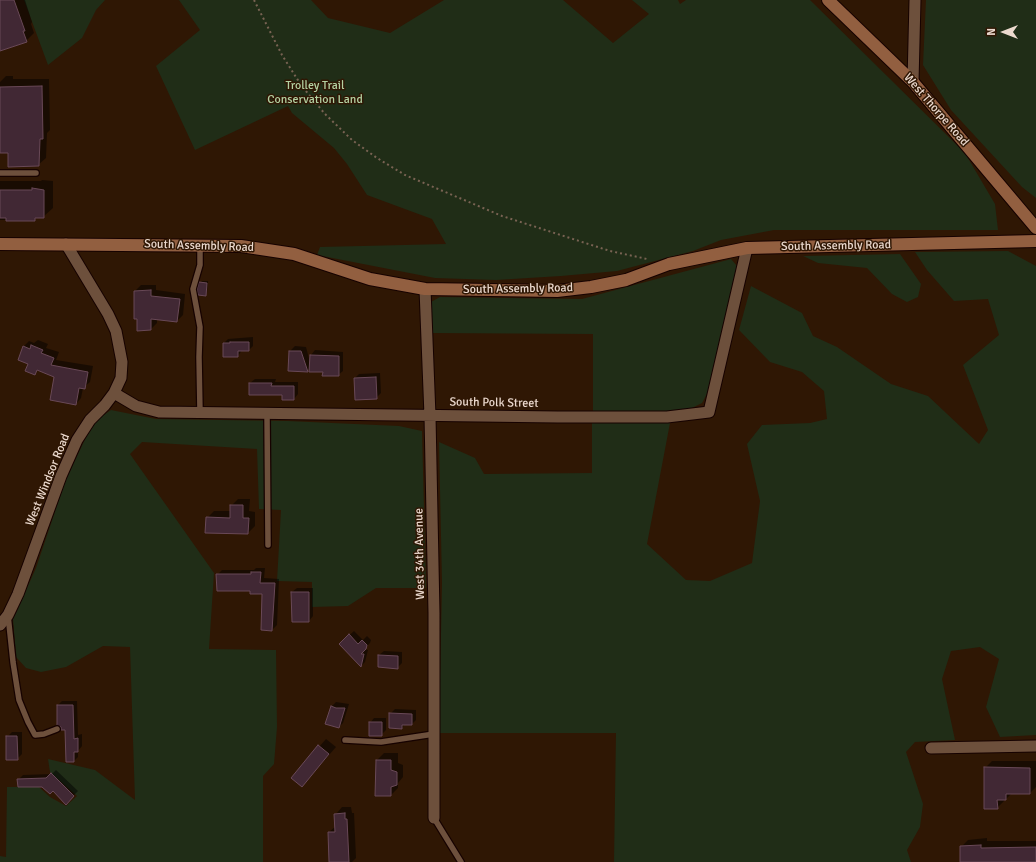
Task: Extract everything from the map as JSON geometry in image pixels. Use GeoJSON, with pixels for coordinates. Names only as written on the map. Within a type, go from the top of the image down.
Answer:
{"type":"FeatureCollection","features":[{"type":"Feature","properties":{"kind":"street","name":"West Thorpe Road"},"geometry":{"type":"LineString","coordinates":[[828,0],[913,82],[1036,228]]}},
{"type":"Feature","properties":{"kind":"street"},"geometry":{"type":"LineString","coordinates":[[913,82],[915,0]]}},
{"type":"Feature","properties":{"kind":"street","name":"South Assembly Road"},"geometry":{"type":"LineString","coordinates":[[0,244],[200,244],[248,246],[286,253],[370,279],[425,289],[557,291],[591,287],[626,280],[669,264],[746,248],[1036,241]]}},
{"type":"Feature","properties":{"kind":"street","name":"West Windsor Road"},"geometry":{"type":"LineString","coordinates":[[0,624],[8,615],[18,594],[61,476],[77,440],[90,420],[105,405],[114,393],[121,378],[122,362],[116,331],[108,314],[66,244]]}},
{"type":"Feature","properties":{"kind":"street","name":"South Polk Street"},"geometry":{"type":"LineString","coordinates":[[114,393],[136,406],[159,412],[558,418],[667,417],[709,412],[746,248]]}},
{"type":"Feature","properties":{"kind":"street","name":"West 34th Avenue"},"geometry":{"type":"LineString","coordinates":[[425,289],[430,416],[434,605],[434,818]]}},
{"type":"Feature","properties":{"kind":"street"},"geometry":{"type":"LineString","coordinates":[[931,748],[1036,746]]}},
{"type":"Feature","properties":{"kind":"lane"},"geometry":{"type":"LineString","coordinates":[[0,173],[36,173]]}},
{"type":"Feature","properties":{"kind":"lane"},"geometry":{"type":"LineString","coordinates":[[200,244],[200,265],[193,289],[200,326],[198,358],[200,412]]}},
{"type":"Feature","properties":{"kind":"lane"},"geometry":{"type":"LineString","coordinates":[[267,414],[268,545]]}},
{"type":"Feature","properties":{"kind":"lane"},"geometry":{"type":"LineString","coordinates":[[8,615],[19,700],[28,722],[35,735],[44,734],[57,729]]}},
{"type":"Feature","properties":{"kind":"lane"},"geometry":{"type":"LineString","coordinates":[[345,740],[381,742],[435,734]]}},
{"type":"Feature","properties":{"kind":"lane"},"geometry":{"type":"LineString","coordinates":[[434,818],[461,862]]}},
{"type":"Feature","properties":{"kind":"path"},"geometry":{"type":"LineString","coordinates":[[254,0],[282,55],[301,85],[325,114],[352,140],[377,158],[405,175],[502,216],[610,251],[651,260]]}},
{"type":"Feature","properties":{"kind":"green space"},"geometry":{"type":"Polygon","coordinates":[[[24,0],[105,0],[96,10],[82,38],[48,65],[24,0]]]}},
{"type":"Feature","properties":{"kind":"green space","name":"Trolley Trail Conservation Land"},"geometry":{"type":"Polygon","coordinates":[[[179,0],[311,0],[328,18],[390,33],[444,0],[563,0],[613,43],[649,14],[632,0],[678,0],[680,4],[686,0],[810,0],[965,153],[995,204],[998,230],[774,230],[721,240],[693,251],[617,271],[496,280],[435,278],[317,255],[320,247],[446,244],[432,219],[367,195],[347,164],[334,148],[292,113],[288,106],[195,150],[156,66],[200,30],[179,0]]]}},
{"type":"Feature","properties":{"kind":"green space"},"geometry":{"type":"Polygon","coordinates":[[[926,0],[1036,0],[1036,198],[1022,187],[951,110],[923,65],[926,0]]]}},
{"type":"Feature","properties":{"kind":"green space"},"geometry":{"type":"Polygon","coordinates":[[[1008,251],[1036,266],[1036,735],[1000,737],[986,707],[999,659],[980,647],[951,651],[942,679],[955,740],[915,742],[906,752],[923,804],[920,827],[907,850],[911,862],[614,862],[616,733],[439,733],[442,583],[439,442],[475,458],[484,474],[592,473],[592,422],[670,423],[647,544],[686,580],[710,581],[752,563],[760,501],[747,444],[762,425],[810,423],[827,419],[824,391],[802,372],[770,362],[739,330],[751,286],[802,313],[813,336],[837,347],[891,384],[928,396],[979,444],[988,430],[963,365],[999,335],[988,299],[954,301],[927,270],[915,252],[1008,251]]]}},
{"type":"Feature","properties":{"kind":"green space"},"geometry":{"type":"Polygon","coordinates":[[[900,254],[921,284],[918,297],[907,302],[892,294],[867,268],[818,263],[803,256],[900,254]]]}},
{"type":"Feature","properties":{"kind":"green space"},"geometry":{"type":"Polygon","coordinates":[[[731,259],[737,266],[708,392],[702,403],[686,411],[593,414],[593,334],[431,333],[431,302],[440,297],[582,299],[731,259]]]}},
{"type":"Feature","properties":{"kind":"green space"},"geometry":{"type":"Polygon","coordinates":[[[111,410],[156,419],[288,421],[399,426],[422,431],[426,588],[376,588],[348,606],[312,607],[312,582],[277,581],[281,510],[259,509],[257,449],[142,442],[130,454],[214,573],[209,649],[276,650],[277,727],[274,764],[263,776],[263,862],[0,862],[0,856],[6,857],[7,787],[39,787],[50,797],[66,806],[77,796],[50,772],[48,759],[95,770],[135,800],[130,647],[103,646],[66,667],[41,672],[26,668],[16,657],[13,619],[36,568],[66,479],[89,431],[98,419],[111,410]]]}},
{"type":"Feature","properties":{"kind":"building"},"geometry":{"type":"Polygon","coordinates":[[[0,0],[14,0],[25,31],[23,31],[27,42],[0,51],[0,0]]]}},
{"type":"Feature","properties":{"kind":"building"},"geometry":{"type":"Polygon","coordinates":[[[42,86],[43,139],[40,139],[39,166],[8,167],[8,153],[0,153],[0,87],[42,86]]]}},
{"type":"Feature","properties":{"kind":"building"},"geometry":{"type":"Polygon","coordinates":[[[32,188],[44,190],[44,218],[35,218],[35,221],[6,221],[6,218],[0,218],[0,190],[32,190],[32,188]]]}},
{"type":"Feature","properties":{"kind":"building"},"geometry":{"type":"Polygon","coordinates":[[[199,282],[207,283],[206,296],[198,295],[197,289],[199,282]]]}},
{"type":"Feature","properties":{"kind":"building"},"geometry":{"type":"Polygon","coordinates":[[[151,290],[151,296],[180,299],[177,322],[151,319],[151,330],[137,331],[137,319],[134,319],[134,291],[151,290]]]}},
{"type":"Feature","properties":{"kind":"building"},"geometry":{"type":"Polygon","coordinates":[[[249,342],[249,351],[238,351],[238,357],[223,357],[223,343],[249,342]]]}},
{"type":"Feature","properties":{"kind":"building"},"geometry":{"type":"Polygon","coordinates":[[[31,345],[43,350],[41,353],[54,358],[51,365],[88,372],[85,389],[79,388],[76,405],[50,400],[54,377],[37,370],[35,375],[25,371],[28,364],[18,360],[23,346],[30,349],[31,345]]]}},
{"type":"Feature","properties":{"kind":"building"},"geometry":{"type":"Polygon","coordinates":[[[289,351],[301,351],[308,372],[288,371],[289,351]]]}},
{"type":"Feature","properties":{"kind":"building"},"geometry":{"type":"Polygon","coordinates":[[[310,355],[339,356],[339,376],[322,376],[323,372],[309,372],[310,355]]]}},
{"type":"Feature","properties":{"kind":"building"},"geometry":{"type":"Polygon","coordinates":[[[376,377],[377,399],[355,400],[354,378],[376,377]]]}},
{"type":"Feature","properties":{"kind":"building"},"geometry":{"type":"Polygon","coordinates":[[[249,383],[272,383],[271,386],[294,386],[294,400],[282,400],[282,395],[249,395],[249,383]]]}},
{"type":"Feature","properties":{"kind":"building"},"geometry":{"type":"Polygon","coordinates":[[[230,505],[243,505],[243,518],[249,518],[248,534],[205,533],[206,517],[230,518],[230,505]]]}},
{"type":"Feature","properties":{"kind":"building"},"geometry":{"type":"Polygon","coordinates":[[[251,572],[261,572],[260,583],[275,583],[272,631],[261,630],[262,594],[250,594],[250,591],[217,591],[216,574],[251,574],[251,572]]]}},
{"type":"Feature","properties":{"kind":"building"},"geometry":{"type":"Polygon","coordinates":[[[291,592],[309,592],[309,622],[292,622],[291,592]]]}},
{"type":"Feature","properties":{"kind":"building"},"geometry":{"type":"Polygon","coordinates":[[[349,634],[358,644],[362,640],[367,645],[366,649],[361,654],[364,654],[361,667],[339,644],[349,634]]]}},
{"type":"Feature","properties":{"kind":"building"},"geometry":{"type":"Polygon","coordinates":[[[378,655],[398,656],[398,669],[378,667],[378,655]]]}},
{"type":"Feature","properties":{"kind":"building"},"geometry":{"type":"Polygon","coordinates":[[[57,705],[73,705],[74,739],[78,738],[78,752],[74,752],[74,762],[66,762],[65,730],[61,730],[61,727],[57,725],[57,705]]]}},
{"type":"Feature","properties":{"kind":"building"},"geometry":{"type":"Polygon","coordinates":[[[331,706],[336,708],[345,708],[339,728],[325,724],[331,706]]]}},
{"type":"Feature","properties":{"kind":"building"},"geometry":{"type":"Polygon","coordinates":[[[389,713],[412,714],[412,725],[402,725],[402,729],[389,728],[389,713]]]}},
{"type":"Feature","properties":{"kind":"building"},"geometry":{"type":"Polygon","coordinates":[[[369,722],[382,722],[382,736],[369,736],[369,722]]]}},
{"type":"Feature","properties":{"kind":"building"},"geometry":{"type":"Polygon","coordinates":[[[6,736],[17,736],[18,760],[6,760],[6,736]]]}},
{"type":"Feature","properties":{"kind":"building"},"geometry":{"type":"Polygon","coordinates":[[[318,745],[329,754],[302,787],[291,778],[318,745]]]}},
{"type":"Feature","properties":{"kind":"building"},"geometry":{"type":"Polygon","coordinates":[[[376,760],[391,760],[391,770],[397,772],[397,785],[391,787],[391,796],[375,796],[376,760]]]}},
{"type":"Feature","properties":{"kind":"building"},"geometry":{"type":"Polygon","coordinates":[[[984,767],[1030,768],[1030,794],[1006,794],[1006,800],[997,800],[998,809],[984,809],[984,767]]]}},
{"type":"Feature","properties":{"kind":"building"},"geometry":{"type":"Polygon","coordinates":[[[51,773],[74,796],[66,805],[53,791],[50,794],[42,787],[18,787],[17,779],[46,778],[51,773]]]}},
{"type":"Feature","properties":{"kind":"building"},"geometry":{"type":"Polygon","coordinates":[[[345,813],[345,819],[347,819],[349,862],[329,862],[328,832],[335,832],[334,814],[345,813]]]}},
{"type":"Feature","properties":{"kind":"building"},"geometry":{"type":"Polygon","coordinates":[[[981,845],[981,848],[1036,847],[1036,862],[960,862],[960,846],[981,845]]]}}]}
